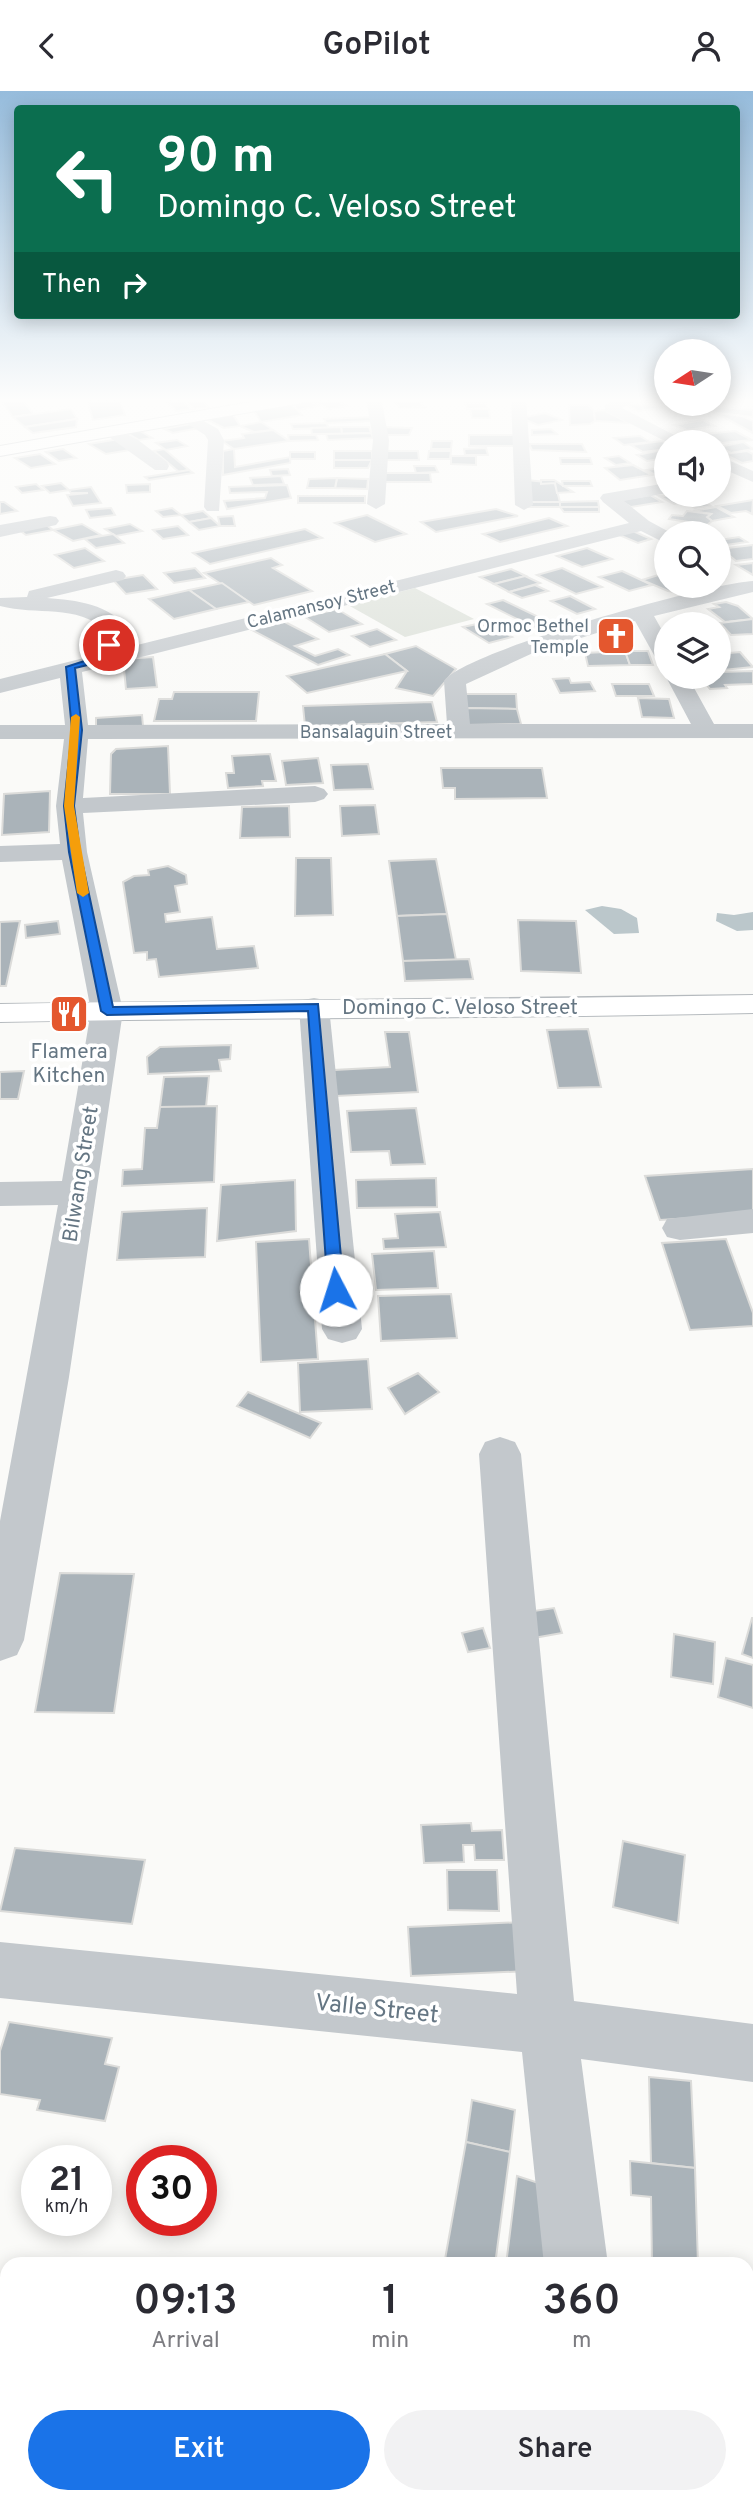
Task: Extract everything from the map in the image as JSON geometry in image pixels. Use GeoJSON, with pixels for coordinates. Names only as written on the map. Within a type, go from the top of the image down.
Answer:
{"type":"FeatureCollection","features":[{"type":"Feature","properties":{"kind":"main road","name":"Domingo C. Veloso Street"},"geometry":{"type":"LineString","coordinates":[[0,1013],[314,1007],[500,1010],[753,1004]]}},
{"type":"Feature","properties":{"kind":"street"},"geometry":{"type":"LineString","coordinates":[[624,510],[654,531]]}},
{"type":"Feature","properties":{"kind":"street"},"geometry":{"type":"LineString","coordinates":[[0,531],[50,521]]}},
{"type":"Feature","properties":{"kind":"street","name":"Calamansoy Street"},"geometry":{"type":"LineString","coordinates":[[0,686],[643,525]]}},
{"type":"Feature","properties":{"kind":"street"},"geometry":{"type":"LineString","coordinates":[[731,575],[752,587]]}},
{"type":"Feature","properties":{"kind":"street"},"geometry":{"type":"LineString","coordinates":[[4,603],[116,576]]}},
{"type":"Feature","properties":{"kind":"street"},"geometry":{"type":"LineString","coordinates":[[459,732],[455,681],[523,648],[642,614],[752,587]]}},
{"type":"Feature","properties":{"kind":"street"},"geometry":{"type":"LineString","coordinates":[[4,603],[68,606],[100,614],[118,630],[101,659]]}},
{"type":"Feature","properties":{"kind":"street"},"geometry":{"type":"LineString","coordinates":[[642,614],[654,636]]}},
{"type":"Feature","properties":{"kind":"street","name":"Bilwang Street"},"geometry":{"type":"LineString","coordinates":[[0,1640],[49,1377],[107,1011],[74,852],[69,806],[77,730],[70,667]]}},
{"type":"Feature","properties":{"kind":"street"},"geometry":{"type":"LineString","coordinates":[[684,689],[707,731]]}},
{"type":"Feature","properties":{"kind":"street","name":"Bansalaguin Street"},"geometry":{"type":"LineString","coordinates":[[0,732],[753,731]]}},
{"type":"Feature","properties":{"kind":"street"},"geometry":{"type":"LineString","coordinates":[[69,806],[315,795]]}},
{"type":"Feature","properties":{"kind":"street"},"geometry":{"type":"LineString","coordinates":[[0,854],[74,852]]}},
{"type":"Feature","properties":{"kind":"street"},"geometry":{"type":"LineString","coordinates":[[314,1007],[342,1329]]}},
{"type":"Feature","properties":{"kind":"street"},"geometry":{"type":"LineString","coordinates":[[0,1194],[77,1193]]}},
{"type":"Feature","properties":{"kind":"street"},"geometry":{"type":"LineString","coordinates":[[680,1229],[753,1221]]}},
{"type":"Feature","properties":{"kind":"street"},"geometry":{"type":"LineString","coordinates":[[500,1454],[548,2026],[575,2257]]}},
{"type":"Feature","properties":{"kind":"street","name":"Valle Street"},"geometry":{"type":"LineString","coordinates":[[0,1971],[548,2026],[753,2053]]}},
{"type":"Feature","properties":{"kind":"shaded area"},"geometry":{"type":"Polygon","coordinates":[[[415,588],[474,619],[405,637],[348,605],[415,588]]]}},
{"type":"Feature","properties":{"kind":"shaded area"},"geometry":{"type":"Polygon","coordinates":[[[602,906],[621,909],[637,918],[639,933],[614,934],[585,910],[602,906]]]}},
{"type":"Feature","properties":{"kind":"shaded area"},"geometry":{"type":"Polygon","coordinates":[[[753,912],[753,930],[737,931],[716,921],[717,913],[734,915],[753,912]]]}},
{"type":"Feature","properties":{"kind":"building"},"geometry":{"type":"Polygon","coordinates":[[[0,510],[17,511],[0,514],[0,510]]]}},
{"type":"Feature","properties":{"kind":"building"},"geometry":{"type":"Polygon","coordinates":[[[86,510],[112,510],[115,515],[90,518],[86,510]]]}},
{"type":"Feature","properties":{"kind":"building"},"geometry":{"type":"Polygon","coordinates":[[[174,510],[181,515],[163,517],[156,511],[174,510]]]}},
{"type":"Feature","properties":{"kind":"building"},"geometry":{"type":"Polygon","coordinates":[[[492,510],[518,516],[436,532],[421,522],[492,510]]]}},
{"type":"Feature","properties":{"kind":"building"},"geometry":{"type":"Polygon","coordinates":[[[562,510],[599,510],[599,512],[564,512],[562,510]]]}},
{"type":"Feature","properties":{"kind":"building"},"geometry":{"type":"Polygon","coordinates":[[[721,510],[734,517],[712,521],[707,517],[711,514],[693,511],[721,510]]]}},
{"type":"Feature","properties":{"kind":"building"},"geometry":{"type":"Polygon","coordinates":[[[724,510],[752,510],[752,514],[746,511],[731,513],[724,510]]]}},
{"type":"Feature","properties":{"kind":"building"},"geometry":{"type":"Polygon","coordinates":[[[203,511],[211,518],[189,522],[181,515],[203,511]]]}},
{"type":"Feature","properties":{"kind":"building"},"geometry":{"type":"Polygon","coordinates":[[[687,511],[711,514],[707,517],[712,521],[669,519],[672,515],[683,516],[687,511]]]}},
{"type":"Feature","properties":{"kind":"building"},"geometry":{"type":"Polygon","coordinates":[[[367,515],[406,534],[375,542],[335,523],[367,515]]]}},
{"type":"Feature","properties":{"kind":"building"},"geometry":{"type":"Polygon","coordinates":[[[233,516],[235,526],[220,526],[218,517],[233,516]]]}},
{"type":"Feature","properties":{"kind":"building"},"geometry":{"type":"Polygon","coordinates":[[[211,518],[220,526],[199,530],[189,522],[211,518]]]}},
{"type":"Feature","properties":{"kind":"building"},"geometry":{"type":"Polygon","coordinates":[[[549,518],[567,526],[500,542],[483,534],[549,518]]]}},
{"type":"Feature","properties":{"kind":"building"},"geometry":{"type":"Polygon","coordinates":[[[45,524],[53,530],[26,535],[18,529],[45,524]]]}},
{"type":"Feature","properties":{"kind":"building"},"geometry":{"type":"Polygon","coordinates":[[[82,524],[101,535],[73,541],[53,530],[82,524]]]}},
{"type":"Feature","properties":{"kind":"building"},"geometry":{"type":"Polygon","coordinates":[[[130,524],[142,531],[116,536],[105,529],[130,524]]]}},
{"type":"Feature","properties":{"kind":"building"},"geometry":{"type":"Polygon","coordinates":[[[178,526],[188,535],[163,539],[153,530],[178,526]]]}},
{"type":"Feature","properties":{"kind":"building"},"geometry":{"type":"Polygon","coordinates":[[[305,529],[322,538],[210,564],[193,553],[305,529]]]}},
{"type":"Feature","properties":{"kind":"building"},"geometry":{"type":"Polygon","coordinates":[[[633,531],[651,539],[638,543],[619,535],[633,531]]]}},
{"type":"Feature","properties":{"kind":"building"},"geometry":{"type":"Polygon","coordinates":[[[113,534],[124,543],[96,548],[85,539],[113,534]]]}},
{"type":"Feature","properties":{"kind":"building"},"geometry":{"type":"Polygon","coordinates":[[[739,537],[747,542],[731,544],[731,538],[739,537]]]}},
{"type":"Feature","properties":{"kind":"building"},"geometry":{"type":"Polygon","coordinates":[[[753,545],[753,559],[736,561],[731,557],[731,548],[753,545]]]}},
{"type":"Feature","properties":{"kind":"building"},"geometry":{"type":"Polygon","coordinates":[[[85,548],[104,561],[74,568],[55,555],[85,548]]]}},
{"type":"Feature","properties":{"kind":"building"},"geometry":{"type":"Polygon","coordinates":[[[587,548],[612,559],[582,567],[557,556],[587,548]]]}},
{"type":"Feature","properties":{"kind":"building"},"geometry":{"type":"Polygon","coordinates":[[[271,558],[282,565],[273,568],[312,591],[254,605],[204,573],[271,558]]]}},
{"type":"Feature","properties":{"kind":"building"},"geometry":{"type":"Polygon","coordinates":[[[753,563],[753,575],[736,565],[753,563]]]}},
{"type":"Feature","properties":{"kind":"building"},"geometry":{"type":"Polygon","coordinates":[[[195,568],[205,578],[174,583],[164,573],[195,568]]]}},
{"type":"Feature","properties":{"kind":"building"},"geometry":{"type":"Polygon","coordinates":[[[562,568],[602,587],[576,594],[537,575],[562,568]]]}},
{"type":"Feature","properties":{"kind":"building"},"geometry":{"type":"Polygon","coordinates":[[[511,569],[526,576],[494,584],[480,577],[511,569]]]}},
{"type":"Feature","properties":{"kind":"building"},"geometry":{"type":"Polygon","coordinates":[[[622,571],[652,585],[629,591],[599,577],[622,571]]]}},
{"type":"Feature","properties":{"kind":"building"},"geometry":{"type":"Polygon","coordinates":[[[143,575],[157,589],[126,594],[113,580],[143,575]]]}},
{"type":"Feature","properties":{"kind":"building"},"geometry":{"type":"Polygon","coordinates":[[[525,576],[540,583],[509,592],[494,584],[525,576]]]}},
{"type":"Feature","properties":{"kind":"building"},"geometry":{"type":"Polygon","coordinates":[[[654,576],[654,585],[642,580],[654,576]]]}},
{"type":"Feature","properties":{"kind":"building"},"geometry":{"type":"Polygon","coordinates":[[[222,583],[249,602],[216,609],[189,590],[222,583]]]}},
{"type":"Feature","properties":{"kind":"building"},"geometry":{"type":"Polygon","coordinates":[[[535,585],[548,591],[522,598],[509,592],[535,585]]]}},
{"type":"Feature","properties":{"kind":"building"},"geometry":{"type":"Polygon","coordinates":[[[189,590],[216,609],[174,619],[149,599],[189,590]]]}},
{"type":"Feature","properties":{"kind":"building"},"geometry":{"type":"Polygon","coordinates":[[[570,596],[595,609],[577,614],[551,601],[570,596]]]}},
{"type":"Feature","properties":{"kind":"building"},"geometry":{"type":"Polygon","coordinates":[[[503,600],[551,623],[535,628],[487,604],[503,600]]]}},
{"type":"Feature","properties":{"kind":"building"},"geometry":{"type":"Polygon","coordinates":[[[726,602],[738,606],[753,619],[731,621],[731,612],[712,612],[708,609],[719,607],[714,604],[726,602]]]}},
{"type":"Feature","properties":{"kind":"building"},"geometry":{"type":"Polygon","coordinates":[[[337,609],[362,624],[329,632],[305,617],[337,609]]]}},
{"type":"Feature","properties":{"kind":"building"},"geometry":{"type":"Polygon","coordinates":[[[753,619],[753,634],[731,635],[731,622],[753,619]]]}},
{"type":"Feature","properties":{"kind":"building"},"geometry":{"type":"Polygon","coordinates":[[[283,621],[318,639],[295,646],[315,656],[338,649],[349,655],[318,665],[252,630],[283,621]]]}},
{"type":"Feature","properties":{"kind":"building"},"geometry":{"type":"Polygon","coordinates":[[[486,622],[512,637],[489,643],[463,627],[486,622]]]}},
{"type":"Feature","properties":{"kind":"building"},"geometry":{"type":"Polygon","coordinates":[[[377,629],[396,640],[370,647],[352,636],[377,629]]]}},
{"type":"Feature","properties":{"kind":"building"},"geometry":{"type":"Polygon","coordinates":[[[416,646],[456,669],[433,696],[396,688],[407,671],[385,654],[416,646]]]}},
{"type":"Feature","properties":{"kind":"building"},"geometry":{"type":"Polygon","coordinates":[[[625,651],[630,665],[588,666],[585,653],[625,651]]]}},
{"type":"Feature","properties":{"kind":"building"},"geometry":{"type":"Polygon","coordinates":[[[625,651],[648,651],[653,665],[630,665],[625,651]]]}},
{"type":"Feature","properties":{"kind":"building"},"geometry":{"type":"Polygon","coordinates":[[[740,652],[753,667],[731,669],[731,653],[740,652]]]}},
{"type":"Feature","properties":{"kind":"building"},"geometry":{"type":"Polygon","coordinates":[[[385,654],[407,671],[307,693],[287,676],[385,654]]]}},
{"type":"Feature","properties":{"kind":"building"},"geometry":{"type":"Polygon","coordinates":[[[153,657],[157,687],[126,689],[123,659],[153,657]]]}},
{"type":"Feature","properties":{"kind":"building"},"geometry":{"type":"Polygon","coordinates":[[[753,671],[753,684],[731,685],[731,672],[753,671]]]}},
{"type":"Feature","properties":{"kind":"building"},"geometry":{"type":"Polygon","coordinates":[[[569,678],[571,683],[590,682],[595,691],[560,693],[553,679],[569,678]]]}},
{"type":"Feature","properties":{"kind":"building"},"geometry":{"type":"Polygon","coordinates":[[[612,684],[649,684],[654,696],[616,696],[612,684]]]}},
{"type":"Feature","properties":{"kind":"building"},"geometry":{"type":"Polygon","coordinates":[[[174,692],[259,692],[256,721],[154,721],[159,699],[172,699],[174,692]]]}},
{"type":"Feature","properties":{"kind":"building"},"geometry":{"type":"Polygon","coordinates":[[[464,694],[516,694],[517,709],[465,708],[464,694]]]}},
{"type":"Feature","properties":{"kind":"building"},"geometry":{"type":"Polygon","coordinates":[[[638,698],[669,699],[674,718],[642,717],[638,698]]]}},
{"type":"Feature","properties":{"kind":"building"},"geometry":{"type":"Polygon","coordinates":[[[432,702],[437,722],[305,726],[303,706],[432,702]]]}},
{"type":"Feature","properties":{"kind":"building"},"geometry":{"type":"Polygon","coordinates":[[[465,708],[517,709],[521,724],[465,725],[465,708]]]}},
{"type":"Feature","properties":{"kind":"building"},"geometry":{"type":"Polygon","coordinates":[[[142,715],[143,726],[96,729],[96,718],[142,715]]]}},
{"type":"Feature","properties":{"kind":"building"},"geometry":{"type":"Polygon","coordinates":[[[168,746],[170,794],[110,794],[111,754],[116,749],[168,746]]]}},
{"type":"Feature","properties":{"kind":"building"},"geometry":{"type":"Polygon","coordinates":[[[270,754],[276,781],[262,781],[263,786],[228,788],[226,773],[234,773],[232,756],[270,754]]]}},
{"type":"Feature","properties":{"kind":"building"},"geometry":{"type":"Polygon","coordinates":[[[318,758],[323,783],[286,785],[282,761],[318,758]]]}},
{"type":"Feature","properties":{"kind":"building"},"geometry":{"type":"Polygon","coordinates":[[[368,764],[373,789],[334,790],[331,765],[368,764]]]}},
{"type":"Feature","properties":{"kind":"building"},"geometry":{"type":"Polygon","coordinates":[[[441,768],[542,768],[547,798],[455,799],[455,788],[443,788],[441,768]]]}},
{"type":"Feature","properties":{"kind":"building"},"geometry":{"type":"Polygon","coordinates":[[[50,791],[49,832],[2,835],[4,794],[50,791]]]}},
{"type":"Feature","properties":{"kind":"building"},"geometry":{"type":"Polygon","coordinates":[[[375,805],[379,834],[342,836],[340,806],[375,805]]]}},
{"type":"Feature","properties":{"kind":"building"},"geometry":{"type":"Polygon","coordinates":[[[289,806],[290,837],[240,838],[242,807],[289,806]]]}},
{"type":"Feature","properties":{"kind":"building"},"geometry":{"type":"Polygon","coordinates":[[[296,858],[331,858],[333,915],[295,916],[296,858]]]}},
{"type":"Feature","properties":{"kind":"building"},"geometry":{"type":"Polygon","coordinates":[[[436,859],[447,914],[397,916],[389,861],[436,859]]]}},
{"type":"Feature","properties":{"kind":"building"},"geometry":{"type":"Polygon","coordinates":[[[168,866],[186,875],[187,884],[175,886],[180,912],[165,914],[166,922],[212,917],[217,949],[254,946],[258,968],[159,977],[156,959],[147,960],[147,952],[134,953],[123,882],[134,876],[149,875],[148,870],[168,866]]]}},
{"type":"Feature","properties":{"kind":"building"},"geometry":{"type":"Polygon","coordinates":[[[447,914],[456,960],[403,961],[397,916],[447,914]]]}},
{"type":"Feature","properties":{"kind":"building"},"geometry":{"type":"Polygon","coordinates":[[[518,920],[576,921],[581,973],[521,971],[518,920]]]}},
{"type":"Feature","properties":{"kind":"building"},"geometry":{"type":"Polygon","coordinates":[[[20,921],[6,986],[0,986],[0,922],[20,921]]]}},
{"type":"Feature","properties":{"kind":"building"},"geometry":{"type":"Polygon","coordinates":[[[58,921],[60,934],[26,938],[25,925],[58,921]]]}},
{"type":"Feature","properties":{"kind":"building"},"geometry":{"type":"Polygon","coordinates":[[[469,959],[473,979],[405,981],[403,961],[469,959]]]}},
{"type":"Feature","properties":{"kind":"building"},"geometry":{"type":"Polygon","coordinates":[[[588,1029],[601,1087],[558,1088],[547,1030],[588,1029]]]}},
{"type":"Feature","properties":{"kind":"building"},"geometry":{"type":"Polygon","coordinates":[[[385,1032],[409,1032],[418,1092],[336,1096],[334,1070],[390,1067],[385,1032]]]}},
{"type":"Feature","properties":{"kind":"building"},"geometry":{"type":"Polygon","coordinates":[[[231,1045],[230,1059],[219,1060],[221,1071],[148,1074],[147,1057],[160,1047],[231,1045]]]}},
{"type":"Feature","properties":{"kind":"building"},"geometry":{"type":"Polygon","coordinates":[[[24,1071],[18,1099],[0,1099],[0,1072],[24,1071]]]}},
{"type":"Feature","properties":{"kind":"building"},"geometry":{"type":"Polygon","coordinates":[[[209,1076],[206,1107],[160,1107],[164,1077],[209,1076]]]}},
{"type":"Feature","properties":{"kind":"building"},"geometry":{"type":"Polygon","coordinates":[[[217,1106],[214,1182],[122,1186],[123,1170],[142,1169],[145,1128],[157,1128],[160,1107],[217,1106]]]}},
{"type":"Feature","properties":{"kind":"building"},"geometry":{"type":"Polygon","coordinates":[[[416,1108],[425,1164],[391,1165],[389,1151],[351,1152],[347,1111],[416,1108]]]}},
{"type":"Feature","properties":{"kind":"building"},"geometry":{"type":"Polygon","coordinates":[[[753,1169],[753,1214],[660,1220],[645,1176],[753,1169]]]}},
{"type":"Feature","properties":{"kind":"building"},"geometry":{"type":"Polygon","coordinates":[[[436,1178],[437,1207],[357,1208],[356,1180],[436,1178]]]}},
{"type":"Feature","properties":{"kind":"building"},"geometry":{"type":"Polygon","coordinates":[[[295,1180],[296,1231],[217,1241],[221,1185],[295,1180]]]}},
{"type":"Feature","properties":{"kind":"building"},"geometry":{"type":"Polygon","coordinates":[[[207,1208],[205,1257],[117,1260],[122,1212],[207,1208]]]}},
{"type":"Feature","properties":{"kind":"building"},"geometry":{"type":"Polygon","coordinates":[[[440,1212],[446,1247],[384,1249],[383,1239],[398,1238],[395,1214],[440,1212]]]}},
{"type":"Feature","properties":{"kind":"building"},"geometry":{"type":"Polygon","coordinates":[[[309,1239],[318,1359],[261,1362],[256,1242],[309,1239]]]}},
{"type":"Feature","properties":{"kind":"building"},"geometry":{"type":"Polygon","coordinates":[[[726,1239],[753,1313],[753,1326],[690,1330],[662,1243],[726,1239]]]}},
{"type":"Feature","properties":{"kind":"building"},"geometry":{"type":"Polygon","coordinates":[[[434,1251],[438,1288],[376,1290],[372,1254],[434,1251]]]}},
{"type":"Feature","properties":{"kind":"building"},"geometry":{"type":"Polygon","coordinates":[[[451,1294],[457,1338],[381,1341],[378,1296],[451,1294]]]}},
{"type":"Feature","properties":{"kind":"building"},"geometry":{"type":"Polygon","coordinates":[[[368,1359],[372,1409],[300,1412],[298,1363],[368,1359]]]}},
{"type":"Feature","properties":{"kind":"building"},"geometry":{"type":"Polygon","coordinates":[[[418,1373],[439,1392],[405,1414],[388,1388],[418,1373]]]}},
{"type":"Feature","properties":{"kind":"building"},"geometry":{"type":"Polygon","coordinates":[[[248,1392],[321,1423],[310,1438],[237,1406],[248,1392]]]}},
{"type":"Feature","properties":{"kind":"building"},"geometry":{"type":"Polygon","coordinates":[[[60,1573],[134,1574],[114,1713],[35,1712],[60,1573]]]}},
{"type":"Feature","properties":{"kind":"building"},"geometry":{"type":"Polygon","coordinates":[[[554,1608],[562,1633],[528,1639],[520,1613],[554,1608]]]}},
{"type":"Feature","properties":{"kind":"building"},"geometry":{"type":"Polygon","coordinates":[[[753,1618],[753,1658],[742,1654],[753,1618]]]}},
{"type":"Feature","properties":{"kind":"building"},"geometry":{"type":"Polygon","coordinates":[[[483,1628],[490,1648],[468,1652],[462,1633],[483,1628]]]}},
{"type":"Feature","properties":{"kind":"building"},"geometry":{"type":"Polygon","coordinates":[[[674,1634],[715,1642],[713,1684],[671,1677],[674,1634]]]}},
{"type":"Feature","properties":{"kind":"building"},"geometry":{"type":"Polygon","coordinates":[[[726,1658],[753,1665],[753,1708],[718,1697],[726,1658]]]}},
{"type":"Feature","properties":{"kind":"building"},"geometry":{"type":"Polygon","coordinates":[[[471,1823],[472,1831],[502,1830],[504,1860],[475,1860],[474,1845],[463,1845],[464,1862],[424,1863],[421,1825],[471,1823]]]}},
{"type":"Feature","properties":{"kind":"building"},"geometry":{"type":"Polygon","coordinates":[[[623,1841],[685,1855],[678,1923],[613,1907],[623,1841]]]}},
{"type":"Feature","properties":{"kind":"building"},"geometry":{"type":"Polygon","coordinates":[[[15,1848],[145,1860],[132,1924],[0,1911],[15,1848]]]}},
{"type":"Feature","properties":{"kind":"building"},"geometry":{"type":"Polygon","coordinates":[[[447,1870],[497,1870],[499,1911],[448,1910],[447,1870]]]}},
{"type":"Feature","properties":{"kind":"building"},"geometry":{"type":"Polygon","coordinates":[[[523,1922],[529,1971],[411,1976],[408,1927],[523,1922]]]}},
{"type":"Feature","properties":{"kind":"building"},"geometry":{"type":"Polygon","coordinates":[[[9,2022],[112,2038],[105,2064],[119,2067],[105,2121],[37,2110],[40,2100],[0,2094],[0,2051],[9,2022]]]}},
{"type":"Feature","properties":{"kind":"building"},"geometry":{"type":"Polygon","coordinates":[[[649,2077],[691,2081],[695,2168],[651,2163],[649,2077]]]}},
{"type":"Feature","properties":{"kind":"building"},"geometry":{"type":"Polygon","coordinates":[[[472,2100],[515,2110],[510,2152],[466,2142],[472,2100]]]}},
{"type":"Feature","properties":{"kind":"building"},"geometry":{"type":"Polygon","coordinates":[[[466,2142],[510,2152],[496,2257],[445,2257],[466,2142]]]}},
{"type":"Feature","properties":{"kind":"building"},"geometry":{"type":"Polygon","coordinates":[[[630,2161],[695,2168],[698,2257],[652,2257],[651,2197],[631,2195],[630,2161]]]}},
{"type":"Feature","properties":{"kind":"building"},"geometry":{"type":"Polygon","coordinates":[[[517,2176],[551,2187],[557,2257],[507,2257],[517,2176]]]}},
{"type":"Feature","properties":{"kind":"slow traffic"},"geometry":{"type":"LineString","coordinates":[[76,717],[69,806],[74,852],[83,893]]}},
{"type":"Feature","properties":{"kind":"place","name":"Ormoc Bethel Temple"},"geometry":{"type":"Point","coordinates":[616,636]}},
{"type":"Feature","properties":{"kind":"place","name":"Flamera Kitchen"},"geometry":{"type":"Point","coordinates":[69,1014]}},
{"type":"Feature","properties":{"kind":"route"},"geometry":{"type":"LineString","coordinates":[[109,645],[101,659],[70,667],[77,730],[69,806],[74,852],[107,1011],[314,1007],[336,1290]]}}]}
